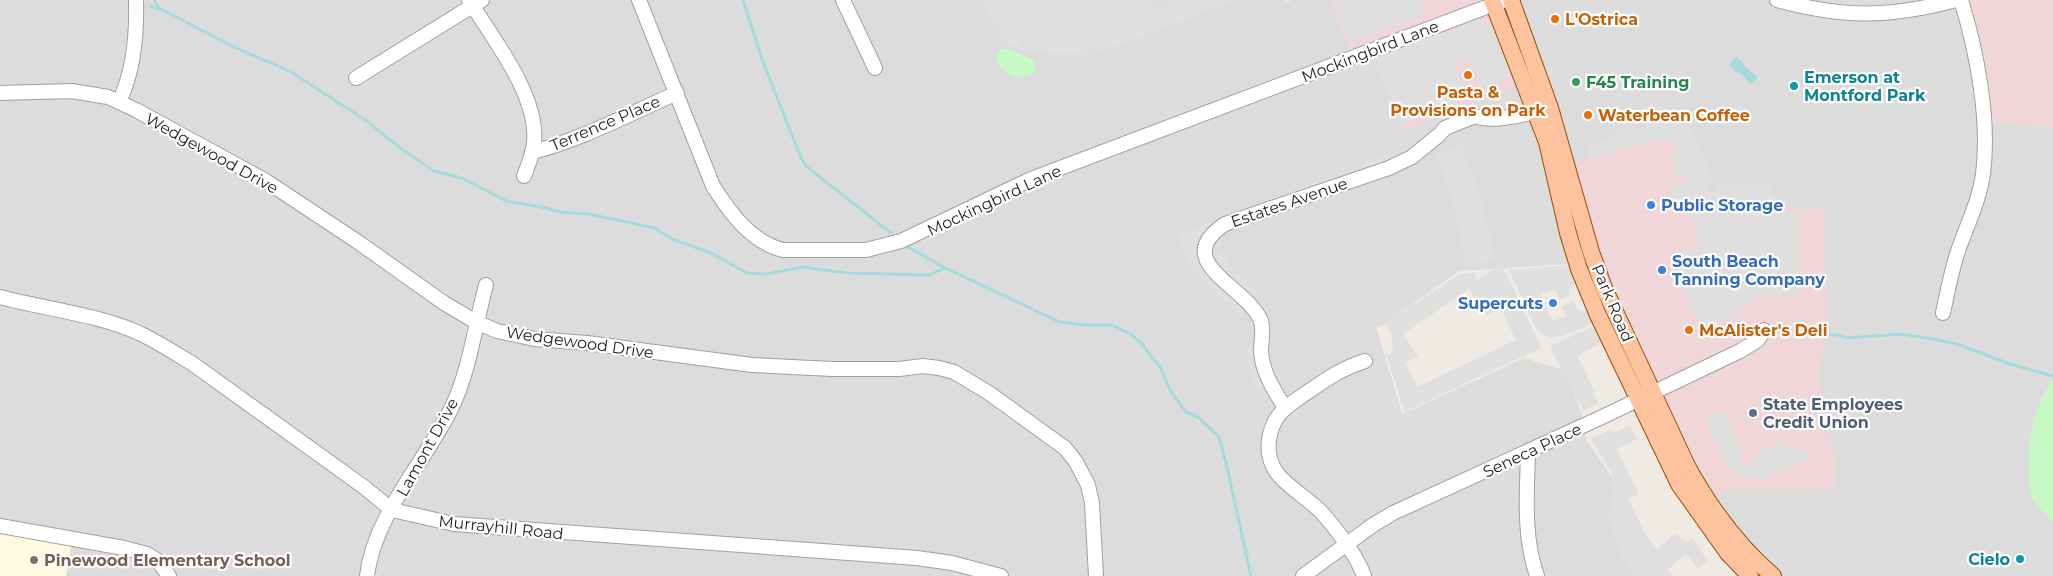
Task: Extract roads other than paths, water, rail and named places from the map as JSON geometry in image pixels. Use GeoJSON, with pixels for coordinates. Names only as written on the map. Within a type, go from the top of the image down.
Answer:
{"type":"FeatureCollection","features":[{"type":"Feature","properties":{"kind":"main road","name":"Park Road"},"geometry":{"type":"LineString","coordinates":[[1510,0],[1543,110],[1591,252],[1679,484],[1728,553],[1750,576]]}},
{"type":"Feature","properties":{"kind":"main road","name":"Park Road"},"geometry":{"type":"LineString","coordinates":[[1497,2],[1543,110]]}},
{"type":"Feature","properties":{"kind":"main road","name":"Park Road"},"geometry":{"type":"LineString","coordinates":[[1646,396],[1702,494],[1719,519],[1739,543],[1773,576]]}},
{"type":"Feature","properties":{"kind":"street"},"geometry":{"type":"LineString","coordinates":[[119,102],[126,87],[132,61],[136,0]]}},
{"type":"Feature","properties":{"kind":"street","name":"Mockingbird Lane"},"geometry":{"type":"LineString","coordinates":[[639,0],[713,186],[727,208],[741,224],[761,241],[783,250],[866,250],[915,236],[1031,179],[1497,2]]}},
{"type":"Feature","properties":{"kind":"street"},"geometry":{"type":"LineString","coordinates":[[844,0],[875,68]]}},
{"type":"Feature","properties":{"kind":"street"},"geometry":{"type":"LineString","coordinates":[[1777,0],[1827,11],[1858,14],[1917,9],[1956,0]]}},
{"type":"Feature","properties":{"kind":"street"},"geometry":{"type":"LineString","coordinates":[[1943,313],[1957,254],[1978,198],[1983,175],[1984,155],[1979,71],[1961,0]]}},
{"type":"Feature","properties":{"kind":"street"},"geometry":{"type":"LineString","coordinates":[[356,78],[474,2],[524,91],[533,123],[532,152],[524,176]]}},
{"type":"Feature","properties":{"kind":"street","name":"Wedgewood Drive"},"geometry":{"type":"LineString","coordinates":[[0,93],[72,92],[101,95],[119,102],[266,181],[350,236],[444,303],[476,322],[497,331],[535,340],[588,343],[752,365],[832,369],[899,369],[923,366],[954,372],[989,393],[1057,442],[1065,448],[1076,462],[1088,486],[1092,504],[1096,576]]}},
{"type":"Feature","properties":{"kind":"street","name":"Terrence Place"},"geometry":{"type":"LineString","coordinates":[[532,152],[585,133],[677,93]]}},
{"type":"Feature","properties":{"kind":"street","name":"Estates Avenue"},"geometry":{"type":"LineString","coordinates":[[1284,408],[1268,380],[1263,362],[1261,321],[1248,302],[1210,267],[1205,259],[1207,240],[1225,224],[1389,168],[1412,157],[1440,134],[1448,136],[1463,125],[1477,124],[1482,119],[1522,115],[1543,110]]}},
{"type":"Feature","properties":{"kind":"street","name":"Lamont Drive"},"geometry":{"type":"LineString","coordinates":[[367,576],[374,542],[452,406],[465,371],[486,285]]}},
{"type":"Feature","properties":{"kind":"street","name":"Murrayhill Road"},"geometry":{"type":"LineString","coordinates":[[0,297],[103,322],[138,333],[165,346],[193,364],[364,487],[392,510],[454,524],[917,558],[952,563],[1001,576]]}},
{"type":"Feature","properties":{"kind":"street","name":"Seneca Place"},"geometry":{"type":"LineString","coordinates":[[1303,576],[1346,544],[1393,513],[1528,452],[1754,344],[1764,330]]}},
{"type":"Feature","properties":{"kind":"street"},"geometry":{"type":"LineString","coordinates":[[1364,576],[1346,544],[1324,515],[1278,475],[1270,463],[1268,452],[1275,418],[1284,408],[1345,367],[1365,361]]}},
{"type":"Feature","properties":{"kind":"street"},"geometry":{"type":"LineString","coordinates":[[1528,452],[1526,523],[1537,576]]}},
{"type":"Feature","properties":{"kind":"street"},"geometry":{"type":"LineString","coordinates":[[0,526],[148,554],[158,561],[169,576]]}},
{"type":"Feature","properties":{"kind":"water"},"geometry":{"type":"Polygon","coordinates":[[[1736,57],[1758,77],[1751,84],[1729,65],[1736,57]]]}},
{"type":"Feature","properties":{"kind":"waterway"},"geometry":{"type":"LineString","coordinates":[[154,0],[159,8]]}},
{"type":"Feature","properties":{"kind":"waterway"},"geometry":{"type":"LineString","coordinates":[[743,0],[763,62],[801,158],[807,167],[891,233]]}},
{"type":"Feature","properties":{"kind":"waterway"},"geometry":{"type":"LineString","coordinates":[[150,6],[163,10],[230,45],[291,72],[367,121],[400,148],[434,171],[462,178],[506,201],[560,212],[588,214],[655,228],[672,239],[711,253],[747,273],[766,274],[803,267],[846,273],[929,275],[945,268]]}},
{"type":"Feature","properties":{"kind":"waterway"},"geometry":{"type":"LineString","coordinates":[[908,247],[945,268],[1060,322],[1085,325],[1112,325],[1132,335],[1141,343],[1161,369],[1170,390],[1186,412],[1198,417],[1219,437],[1251,576]]}},
{"type":"Feature","properties":{"kind":"waterway"},"geometry":{"type":"LineString","coordinates":[[1812,332],[1820,335],[1837,335],[1848,338],[1901,334],[1933,339],[1957,344],[2010,364],[2053,376]]}},
{"type":"Feature","properties":{"kind":"place","name":"L'Ostrica"},"geometry":{"type":"Point","coordinates":[1555,19]}},
{"type":"Feature","properties":{"kind":"place","name":"Pasta & Provisions on Park"},"geometry":{"type":"Point","coordinates":[1468,75]}},
{"type":"Feature","properties":{"kind":"place","name":"F45 Training"},"geometry":{"type":"Point","coordinates":[1576,82]}},
{"type":"Feature","properties":{"kind":"place","name":"Emerson at Montford Park"},"geometry":{"type":"Point","coordinates":[1794,86]}},
{"type":"Feature","properties":{"kind":"place","name":"Waterbean Coffee"},"geometry":{"type":"Point","coordinates":[1588,115]}},
{"type":"Feature","properties":{"kind":"place","name":"Public Storage"},"geometry":{"type":"Point","coordinates":[1651,205]}},
{"type":"Feature","properties":{"kind":"place","name":"South Beach Tanning Company"},"geometry":{"type":"Point","coordinates":[1662,270]}},
{"type":"Feature","properties":{"kind":"place","name":"Supercuts"},"geometry":{"type":"Point","coordinates":[1553,303]}},
{"type":"Feature","properties":{"kind":"place","name":"McAlister's Deli"},"geometry":{"type":"Point","coordinates":[1689,330]}},
{"type":"Feature","properties":{"kind":"place","name":"State Employees Credit Union"},"geometry":{"type":"Point","coordinates":[1753,413]}},
{"type":"Feature","properties":{"kind":"place","name":"Cielo"},"geometry":{"type":"Point","coordinates":[2020,559]}},
{"type":"Feature","properties":{"kind":"place","name":"Pinewood Elementary School"},"geometry":{"type":"Point","coordinates":[34,560]}}]}
